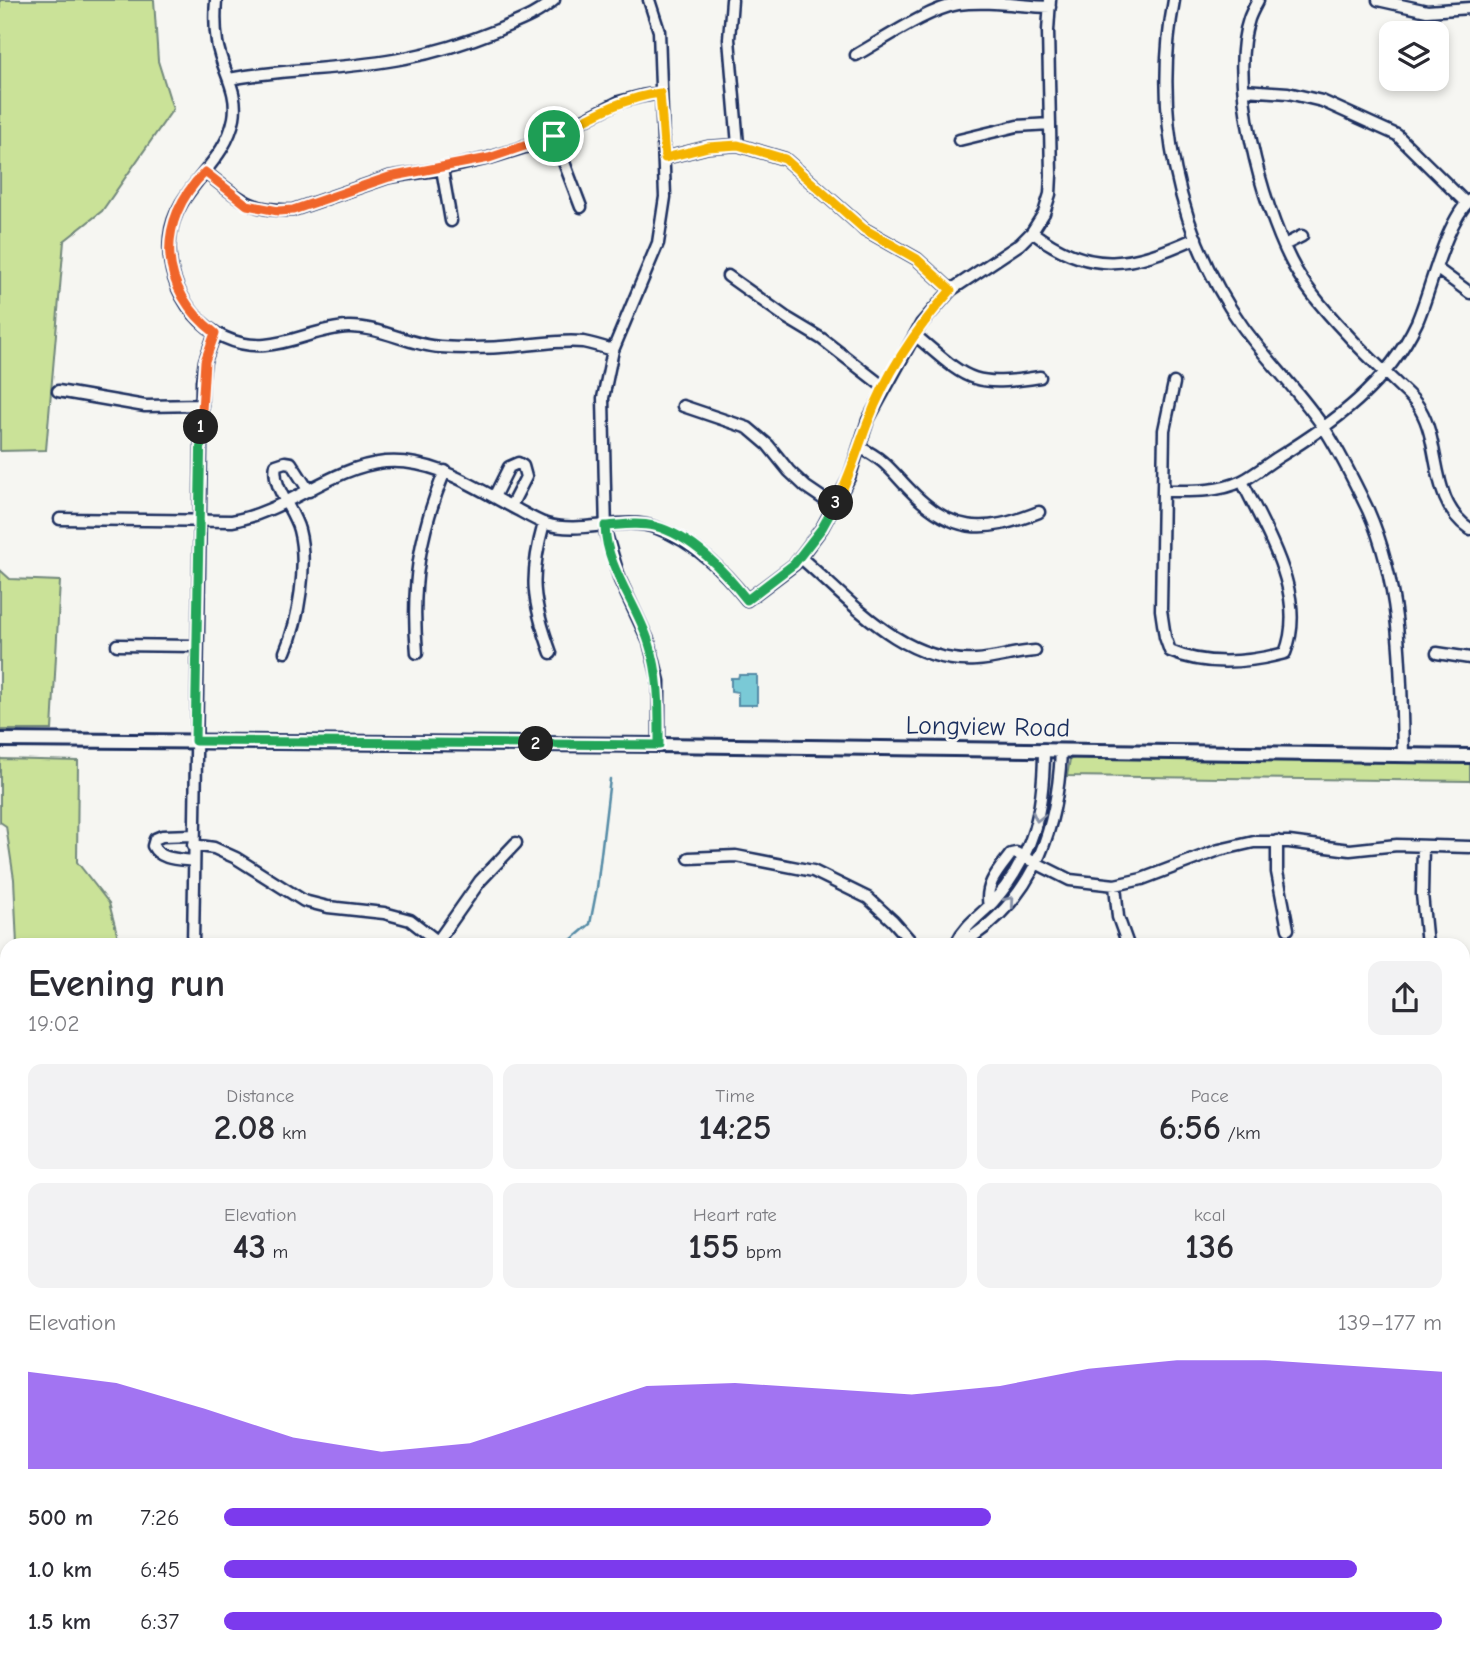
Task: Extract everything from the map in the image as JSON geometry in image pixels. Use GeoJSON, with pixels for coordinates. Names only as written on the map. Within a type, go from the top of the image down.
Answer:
{"type":"FeatureCollection","features":[{"type":"Feature","properties":{"kind":"street"},"geometry":{"type":"LineString","coordinates":[[216,0],[217,43],[235,99],[234,119],[219,157],[184,196],[170,237],[170,263],[175,284],[184,303],[200,322],[215,333],[236,342],[260,345],[283,343],[326,330],[355,327],[438,347],[505,347],[569,342],[613,350]]}},
{"type":"Feature","properties":{"kind":"street"},"geometry":{"type":"LineString","coordinates":[[229,79],[268,72],[404,58],[462,44],[540,13],[554,0]]}},
{"type":"Feature","properties":{"kind":"street"},"geometry":{"type":"LineString","coordinates":[[649,0],[659,31],[665,197],[658,243],[613,350],[603,398],[606,534],[620,580],[649,642],[659,681],[659,745]]}},
{"type":"Feature","properties":{"kind":"street"},"geometry":{"type":"LineString","coordinates":[[732,0],[729,39],[738,145]]}},
{"type":"Feature","properties":{"kind":"street"},"geometry":{"type":"LineString","coordinates":[[1174,0],[1167,34],[1165,82],[1176,181],[1196,238],[1222,293],[1242,327],[1325,429],[1369,513],[1388,569],[1401,652],[1403,755]]}},
{"type":"Feature","properties":{"kind":"street"},"geometry":{"type":"LineString","coordinates":[[1258,0],[1248,20],[1243,52],[1244,90],[1255,165],[1270,214],[1292,263],[1313,294],[1345,333],[1417,403],[1426,420],[1445,498],[1470,529]]}},
{"type":"Feature","properties":{"kind":"street"},"geometry":{"type":"LineString","coordinates":[[1378,0],[1427,11],[1470,8]]}},
{"type":"Feature","properties":{"kind":"street"},"geometry":{"type":"LineString","coordinates":[[60,519],[220,522],[245,519],[347,473],[383,462],[418,463],[445,471],[544,523],[568,528],[631,524],[655,527],[707,557],[728,576],[747,600],[794,564],[822,528],[849,478],[869,420],[921,324],[951,290],[1020,244],[1032,232],[1044,213],[1050,194],[1050,4],[956,5],[932,14],[856,55]]}},
{"type":"Feature","properties":{"kind":"street"},"geometry":{"type":"LineString","coordinates":[[1163,491],[1199,491],[1242,481],[1325,429],[1378,383],[1417,321],[1455,221],[1468,201],[1396,135],[1322,101],[1288,93],[1244,90]]}},
{"type":"Feature","properties":{"kind":"street"},"geometry":{"type":"LineString","coordinates":[[205,172],[247,205],[278,211],[293,210],[389,177],[489,158],[554,136],[619,102],[660,93]]}},
{"type":"Feature","properties":{"kind":"street"},"geometry":{"type":"LineString","coordinates":[[959,140],[1017,126],[1050,124]]}},
{"type":"Feature","properties":{"kind":"street"},"geometry":{"type":"LineString","coordinates":[[554,136],[581,207]]}},
{"type":"Feature","properties":{"kind":"street"},"geometry":{"type":"LineString","coordinates":[[665,158],[708,147],[738,145],[785,159],[864,229],[917,259],[951,290]]}},
{"type":"Feature","properties":{"kind":"street"},"geometry":{"type":"LineString","coordinates":[[442,169],[451,221]]}},
{"type":"Feature","properties":{"kind":"street"},"geometry":{"type":"LineString","coordinates":[[1032,232],[1073,257],[1108,263],[1136,261],[1196,238]]}},
{"type":"Feature","properties":{"kind":"street"},"geometry":{"type":"LineString","coordinates":[[1284,245],[1301,236]]}},
{"type":"Feature","properties":{"kind":"street"},"geometry":{"type":"LineString","coordinates":[[1436,268],[1470,293]]}},
{"type":"Feature","properties":{"kind":"street"},"geometry":{"type":"LineString","coordinates":[[728,276],[822,339],[885,388]]}},
{"type":"Feature","properties":{"kind":"street"},"geometry":{"type":"LineString","coordinates":[[193,938],[202,405],[205,361],[215,333]]}},
{"type":"Feature","properties":{"kind":"street"},"geometry":{"type":"LineString","coordinates":[[915,335],[954,369],[972,379],[992,383],[1040,377]]}},
{"type":"Feature","properties":{"kind":"street"},"geometry":{"type":"LineString","coordinates":[[1174,383],[1164,430],[1161,610],[1170,651],[1186,658],[1217,662],[1254,661],[1285,653],[1291,639],[1289,598],[1283,572],[1242,481]]}},
{"type":"Feature","properties":{"kind":"street"},"geometry":{"type":"LineString","coordinates":[[58,391],[145,406],[202,405]]}},
{"type":"Feature","properties":{"kind":"street"},"geometry":{"type":"LineString","coordinates":[[683,406],[748,428],[768,445],[806,487],[834,506]]}},
{"type":"Feature","properties":{"kind":"street"},"geometry":{"type":"LineString","coordinates":[[859,447],[880,457],[908,489],[941,517],[957,524],[1006,524],[1039,512]]}},
{"type":"Feature","properties":{"kind":"street"},"geometry":{"type":"LineString","coordinates":[[285,652],[299,612],[302,545],[300,531],[276,477],[276,465],[292,463],[309,491]]}},
{"type":"Feature","properties":{"kind":"street"},"geometry":{"type":"LineString","coordinates":[[494,497],[509,467],[518,463],[523,466],[526,477],[511,506]]}},
{"type":"Feature","properties":{"kind":"street"},"geometry":{"type":"LineString","coordinates":[[417,653],[414,605],[419,553],[428,515],[445,471]]}},
{"type":"Feature","properties":{"kind":"street"},"geometry":{"type":"LineString","coordinates":[[544,523],[537,548],[533,585],[538,617],[551,653]]}},
{"type":"Feature","properties":{"kind":"street"},"geometry":{"type":"LineString","coordinates":[[800,556],[890,635],[917,650],[954,659],[975,660],[1035,651]]}},
{"type":"Feature","properties":{"kind":"street"},"geometry":{"type":"LineString","coordinates":[[117,645],[196,646]]}},
{"type":"Feature","properties":{"kind":"street"},"geometry":{"type":"LineString","coordinates":[[1437,653],[1470,658]]}},
{"type":"Feature","properties":{"kind":"street","name":"Longview Road"},"geometry":{"type":"LineString","coordinates":[[0,740],[1044,749],[1470,756]]}},
{"type":"Feature","properties":{"kind":"street"},"geometry":{"type":"LineString","coordinates":[[958,938],[1009,882],[1024,857],[1039,817],[1044,778],[1044,749]]}},
{"type":"Feature","properties":{"kind":"street"},"geometry":{"type":"LineString","coordinates":[[971,938],[994,918],[1025,882],[1036,864],[1052,825],[1059,785],[1061,750]]}},
{"type":"Feature","properties":{"kind":"street"},"geometry":{"type":"LineString","coordinates":[[194,861],[156,852],[153,846],[155,839],[162,835],[193,840],[236,858],[304,901],[328,907],[384,913],[410,920],[430,938]]}},
{"type":"Feature","properties":{"kind":"street"},"geometry":{"type":"LineString","coordinates":[[1024,857],[1070,880],[1115,885],[1142,879],[1226,848],[1254,842],[1277,841],[1350,849],[1397,845],[1470,847]]}},
{"type":"Feature","properties":{"kind":"street"},"geometry":{"type":"LineString","coordinates":[[1277,841],[1277,872],[1288,929]]}},
{"type":"Feature","properties":{"kind":"street"},"geometry":{"type":"LineString","coordinates":[[440,938],[480,881],[516,843]]}},
{"type":"Feature","properties":{"kind":"street"},"geometry":{"type":"LineString","coordinates":[[1423,846],[1422,894],[1426,938]]}},
{"type":"Feature","properties":{"kind":"street"},"geometry":{"type":"LineString","coordinates":[[688,858],[736,856],[813,871],[867,898],[908,938]]}},
{"type":"Feature","properties":{"kind":"street"},"geometry":{"type":"LineString","coordinates":[[1115,885],[1118,917],[1126,938]]}},
{"type":"Feature","properties":{"kind":"green space"},"geometry":{"type":"Polygon","coordinates":[[[0,0],[154,0],[158,61],[173,109],[102,211],[64,241],[46,450],[0,451],[0,0]]]}},
{"type":"Feature","properties":{"kind":"green space"},"geometry":{"type":"Polygon","coordinates":[[[0,570],[10,579],[60,581],[52,730],[0,730],[0,570]]]}},
{"type":"Feature","properties":{"kind":"green space"},"geometry":{"type":"Polygon","coordinates":[[[0,759],[78,761],[77,862],[109,903],[118,938],[17,938],[14,879],[6,826],[0,822],[0,759]]]}},
{"type":"Feature","properties":{"kind":"green space"},"geometry":{"type":"Polygon","coordinates":[[[1070,759],[1470,762],[1470,781],[1067,776],[1070,759]]]}},
{"type":"Feature","properties":{"kind":"water"},"geometry":{"type":"Polygon","coordinates":[[[739,675],[757,675],[757,705],[738,705],[738,692],[731,691],[731,678],[738,678],[739,675]]]}},
{"type":"Feature","properties":{"kind":"waterway"},"geometry":{"type":"LineString","coordinates":[[573,938],[590,924],[610,779]]}},
{"type":"Feature","properties":{"kind":"route"},"geometry":{"type":"LineString","coordinates":[[660,93],[665,158],[708,147],[738,145],[785,159],[864,229],[917,259],[951,290],[921,324],[890,378],[869,420],[849,478],[822,528],[794,564],[747,600],[728,576],[707,557],[680,539],[655,527],[631,524],[605,526],[620,580],[649,642],[659,681],[659,745],[195,741],[202,381],[205,361],[215,333],[200,322],[184,303],[171,267],[170,237],[184,196],[205,172],[247,205],[278,211],[293,210],[389,177],[489,158],[554,136],[619,102],[660,93]]}}]}
